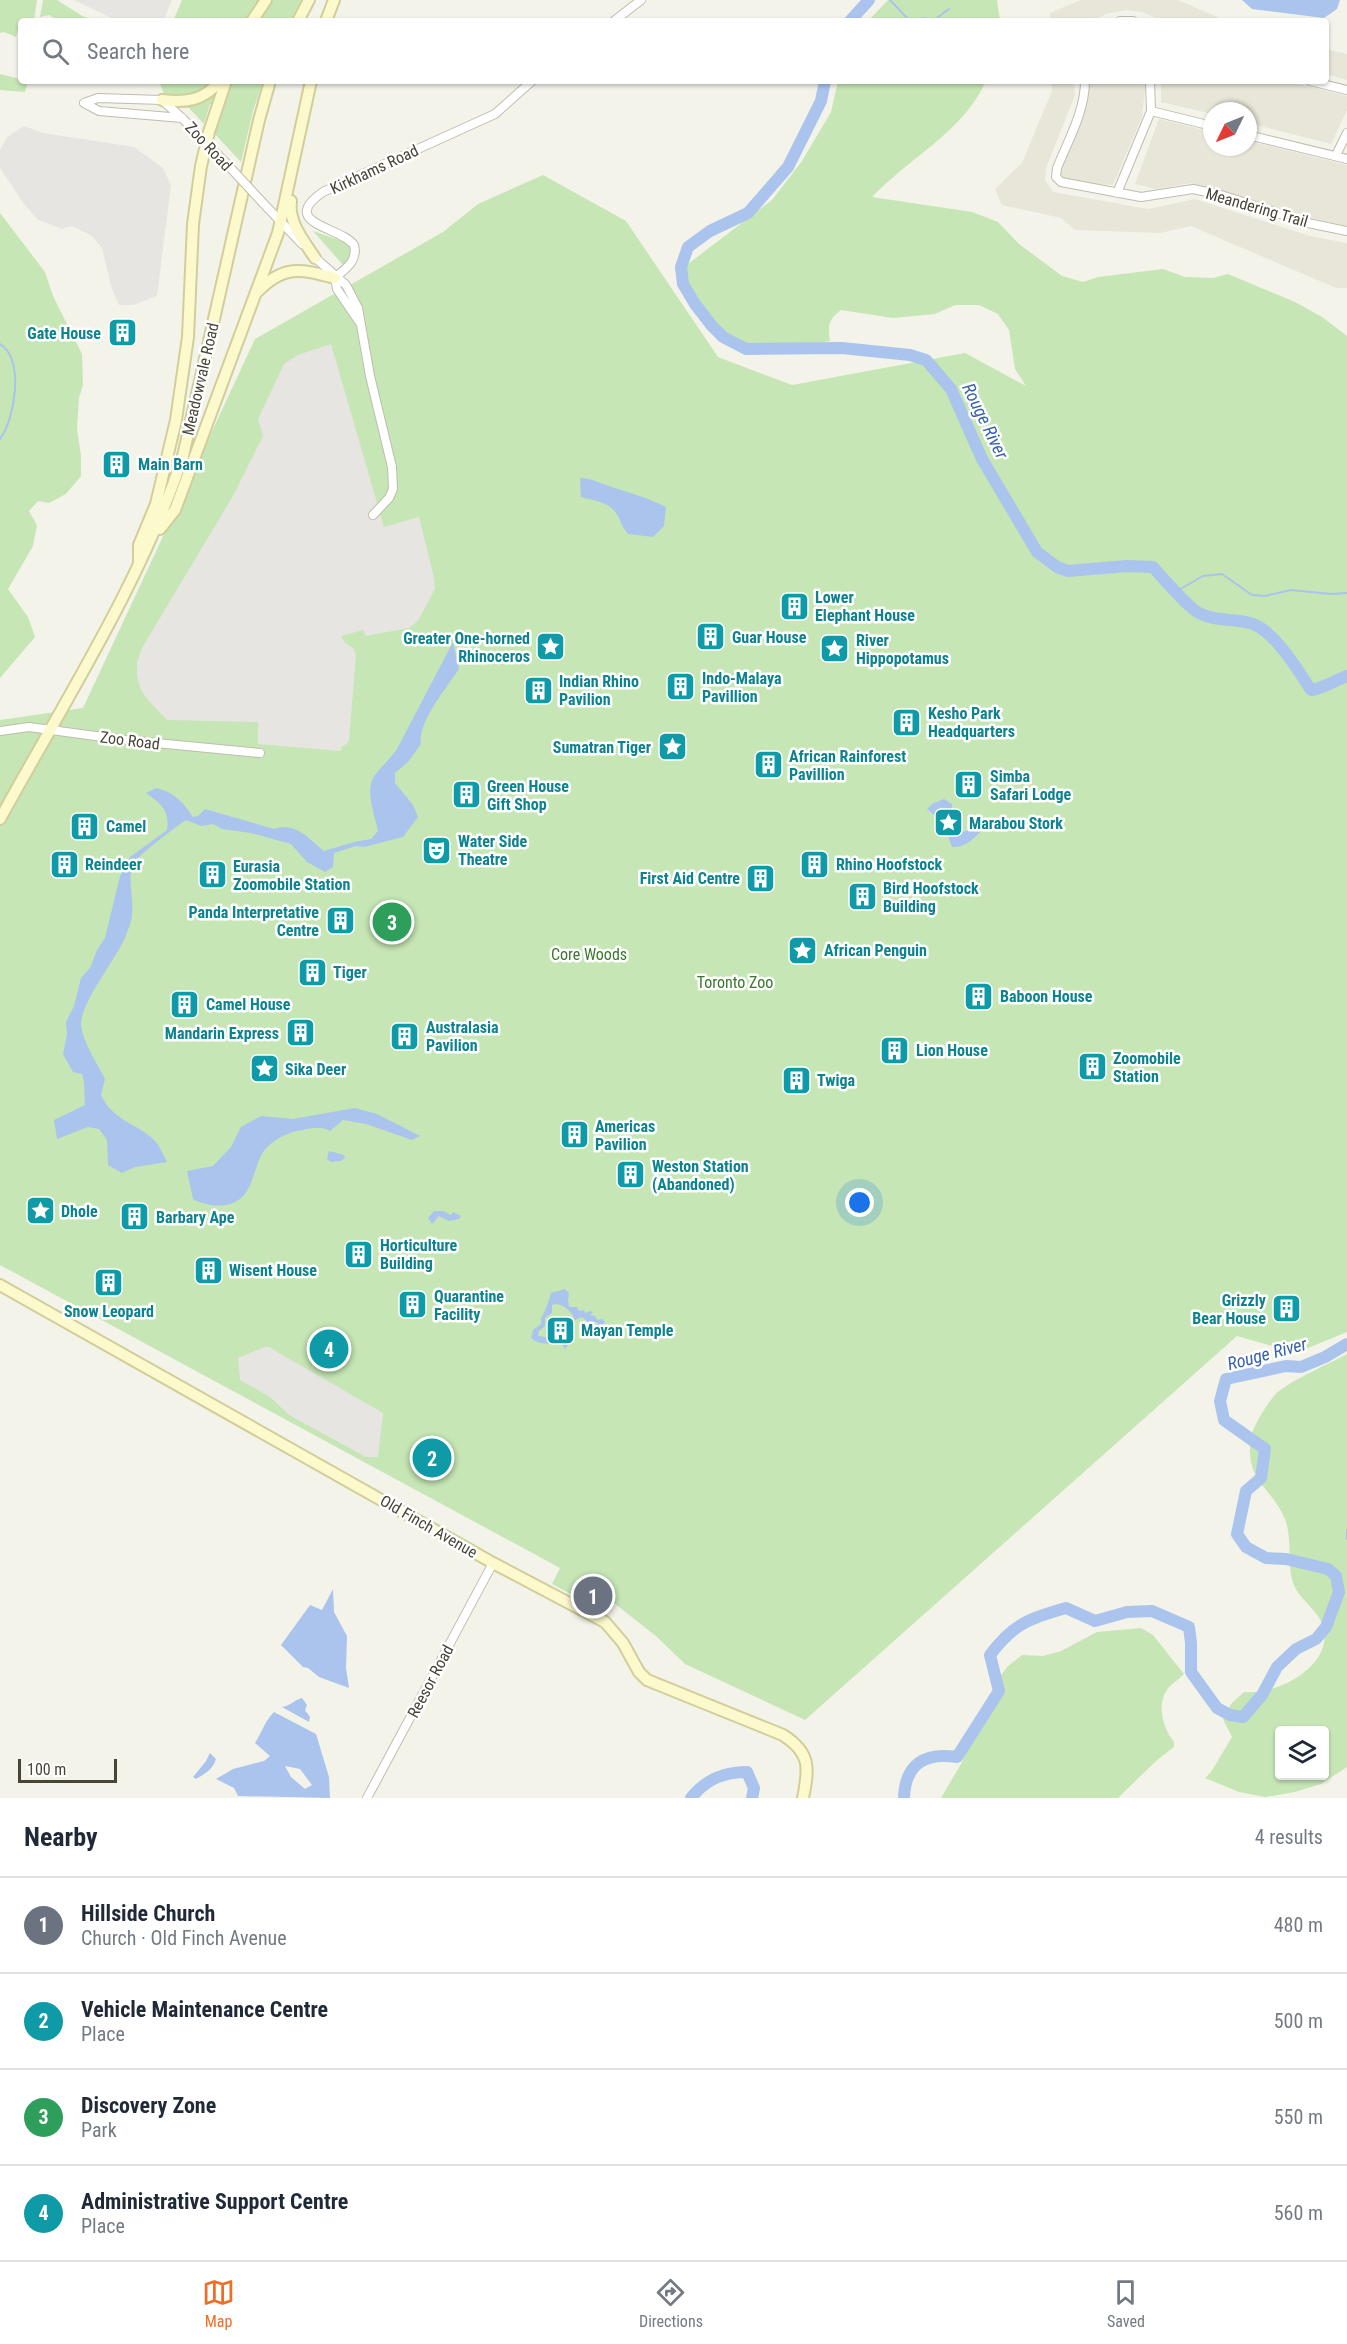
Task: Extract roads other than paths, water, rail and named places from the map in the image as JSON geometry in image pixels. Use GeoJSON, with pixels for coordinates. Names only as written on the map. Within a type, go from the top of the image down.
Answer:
{"type":"FeatureCollection","features":[{"type":"Feature","properties":{"kind":"main road"},"geometry":{"type":"LineString","coordinates":[[254,18],[266,0]]}},
{"type":"Feature","properties":{"kind":"main road"},"geometry":{"type":"LineString","coordinates":[[300,18],[309,0]]}},
{"type":"Feature","properties":{"kind":"main road"},"geometry":{"type":"LineString","coordinates":[[327,18],[333,0]]}},
{"type":"Feature","properties":{"kind":"main road"},"geometry":{"type":"LineString","coordinates":[[162,100],[180,103],[199,99],[217,84]]}},
{"type":"Feature","properties":{"kind":"main road"},"geometry":{"type":"LineString","coordinates":[[139,564],[139,545],[156,504],[184,376],[193,224],[201,166],[225,84]]}},
{"type":"Feature","properties":{"kind":"main road","name":"Meadowvale Road"},"geometry":{"type":"LineString","coordinates":[[0,819],[151,541],[183,456],[253,143],[269,84]]}},
{"type":"Feature","properties":{"kind":"main road"},"geometry":{"type":"LineString","coordinates":[[151,541],[175,510],[281,223],[310,84]]}},
{"type":"Feature","properties":{"kind":"main road"},"geometry":{"type":"LineString","coordinates":[[296,156],[290,207],[292,218],[315,258]]}},
{"type":"Feature","properties":{"kind":"main road"},"geometry":{"type":"LineString","coordinates":[[254,294],[272,278],[295,269],[335,278]]}},
{"type":"Feature","properties":{"kind":"main road","name":"Old Finch Avenue"},"geometry":{"type":"LineString","coordinates":[[0,1285],[493,1563],[605,1622],[622,1643],[639,1672],[648,1680],[783,1735],[797,1744],[804,1752],[807,1779],[803,1798]]}},
{"type":"Feature","properties":{"kind":"street"},"geometry":{"type":"LineString","coordinates":[[618,18],[641,0]]}},
{"type":"Feature","properties":{"kind":"street","name":"Kirkhams Road"},"geometry":{"type":"LineString","coordinates":[[335,278],[353,261],[356,255],[354,245],[343,235],[323,229],[312,221],[308,215],[308,207],[312,200],[323,192],[495,114],[529,84]]}},
{"type":"Feature","properties":{"kind":"street","name":"Meandering Trail"},"geometry":{"type":"LineString","coordinates":[[1085,84],[1085,96],[1056,168],[1056,177],[1067,184],[1141,197],[1193,189],[1221,195],[1308,223],[1347,231]]}},
{"type":"Feature","properties":{"kind":"street"},"geometry":{"type":"LineString","coordinates":[[1117,193],[1151,111],[1150,84]]}},
{"type":"Feature","properties":{"kind":"street"},"geometry":{"type":"LineString","coordinates":[[1322,84],[1347,90]]}},
{"type":"Feature","properties":{"kind":"street","name":"Zoo Road"},"geometry":{"type":"LineString","coordinates":[[162,100],[98,98],[84,103],[99,111],[183,118],[335,278],[337,289],[361,325],[370,376],[392,467],[393,489],[389,498],[373,515]]}},
{"type":"Feature","properties":{"kind":"street"},"geometry":{"type":"LineString","coordinates":[[162,100],[183,118]]}},
{"type":"Feature","properties":{"kind":"street"},"geometry":{"type":"LineString","coordinates":[[1151,111],[1203,124]]}},
{"type":"Feature","properties":{"kind":"street"},"geometry":{"type":"LineString","coordinates":[[1336,155],[1347,133]]}},
{"type":"Feature","properties":{"kind":"street"},"geometry":{"type":"LineString","coordinates":[[1257,137],[1347,159]]}},
{"type":"Feature","properties":{"kind":"street","name":"Zoo Road"},"geometry":{"type":"LineString","coordinates":[[0,731],[20,727],[50,729],[125,740],[260,753]]}},
{"type":"Feature","properties":{"kind":"street","name":"Reesor Road"},"geometry":{"type":"LineString","coordinates":[[367,1798],[493,1563]]}},
{"type":"Feature","properties":{"kind":"water"},"geometry":{"type":"Polygon","coordinates":[[[1242,0],[1340,0],[1337,9],[1324,18],[1252,9],[1242,0]]]}},
{"type":"Feature","properties":{"kind":"water"},"geometry":{"type":"Polygon","coordinates":[[[580,478],[646,498],[666,507],[664,526],[653,537],[628,534],[613,509],[600,502],[581,497],[580,478]]]}},
{"type":"Feature","properties":{"kind":"water"},"geometry":{"type":"Polygon","coordinates":[[[453,642],[459,669],[428,716],[421,735],[421,744],[408,762],[395,773],[395,783],[413,805],[418,817],[403,837],[364,847],[356,846],[334,853],[333,867],[325,872],[307,862],[291,844],[251,833],[222,829],[213,824],[201,826],[186,820],[136,860],[131,870],[132,917],[130,924],[120,949],[86,1006],[81,1025],[87,1046],[105,1079],[101,1095],[106,1103],[117,1115],[152,1138],[167,1162],[135,1167],[122,1173],[108,1165],[107,1140],[99,1129],[88,1127],[57,1139],[54,1120],[85,1105],[82,1074],[73,1072],[63,1054],[67,1034],[66,1022],[74,1006],[81,978],[90,968],[105,938],[120,876],[130,857],[167,830],[166,812],[146,793],[156,788],[168,792],[182,802],[193,817],[198,816],[205,809],[274,829],[282,827],[295,829],[324,851],[371,839],[378,831],[370,795],[372,781],[397,749],[453,642]]]}},
{"type":"Feature","properties":{"kind":"water","name":"Marabou Stork"},"geometry":{"type":"Polygon","coordinates":[[[944,799],[952,804],[951,821],[956,833],[972,827],[980,827],[982,830],[965,844],[952,847],[944,825],[946,812],[941,807],[934,815],[927,809],[944,799]]]}},
{"type":"Feature","properties":{"kind":"water","name":"African Penguin"},"geometry":{"type":"Polygon","coordinates":[[[807,939],[812,943],[805,949],[805,958],[795,961],[795,953],[801,948],[801,941],[807,939]]]}},
{"type":"Feature","properties":{"kind":"water"},"geometry":{"type":"Polygon","coordinates":[[[355,1108],[377,1114],[420,1136],[412,1140],[366,1124],[343,1120],[330,1131],[317,1128],[292,1132],[275,1140],[266,1148],[250,1185],[239,1200],[219,1206],[193,1199],[187,1171],[213,1166],[231,1147],[241,1127],[261,1116],[293,1119],[355,1108]]]}},
{"type":"Feature","properties":{"kind":"water"},"geometry":{"type":"Polygon","coordinates":[[[329,1151],[344,1155],[345,1158],[331,1162],[327,1159],[329,1151]]]}},
{"type":"Feature","properties":{"kind":"water"},"geometry":{"type":"Polygon","coordinates":[[[434,1211],[443,1211],[451,1215],[453,1212],[461,1216],[459,1219],[449,1221],[439,1216],[432,1224],[428,1218],[434,1211]]]}},
{"type":"Feature","properties":{"kind":"water"},"geometry":{"type":"Polygon","coordinates":[[[565,1289],[569,1293],[569,1307],[577,1307],[579,1311],[583,1310],[586,1313],[593,1312],[590,1315],[595,1316],[597,1320],[603,1319],[605,1323],[598,1329],[597,1322],[588,1322],[582,1317],[575,1320],[565,1307],[555,1304],[552,1305],[552,1313],[545,1318],[545,1326],[539,1331],[538,1336],[555,1338],[557,1334],[561,1334],[561,1339],[567,1340],[569,1344],[565,1349],[561,1343],[549,1344],[535,1341],[531,1338],[533,1330],[541,1324],[541,1318],[551,1293],[565,1289]]]}},
{"type":"Feature","properties":{"kind":"water"},"geometry":{"type":"Polygon","coordinates":[[[333,1589],[334,1612],[347,1636],[346,1668],[349,1688],[319,1677],[308,1668],[303,1667],[281,1645],[310,1605],[322,1610],[333,1589]]]}},
{"type":"Feature","properties":{"kind":"water"},"geometry":{"type":"Polygon","coordinates":[[[302,1698],[307,1705],[305,1710],[310,1717],[309,1722],[282,1707],[302,1698]]]}},
{"type":"Feature","properties":{"kind":"water"},"geometry":{"type":"Polygon","coordinates":[[[274,1712],[316,1734],[329,1777],[330,1798],[238,1796],[234,1788],[216,1779],[233,1769],[264,1761],[270,1756],[255,1743],[274,1712]],[[285,1766],[291,1777],[305,1789],[312,1785],[300,1769],[285,1766]]]}},
{"type":"Feature","properties":{"kind":"water"},"geometry":{"type":"Polygon","coordinates":[[[210,1753],[216,1759],[215,1763],[196,1779],[193,1777],[210,1753]]]}},
{"type":"Feature","properties":{"kind":"waterway","name":"Rouge River"},"geometry":{"type":"LineString","coordinates":[[853,18],[869,0]]}},
{"type":"Feature","properties":{"kind":"waterway"},"geometry":{"type":"LineString","coordinates":[[890,0],[907,18]]}},
{"type":"Feature","properties":{"kind":"waterway"},"geometry":{"type":"LineString","coordinates":[[937,18],[949,9]]}},
{"type":"Feature","properties":{"kind":"waterway","name":"Rouge River"},"geometry":{"type":"LineString","coordinates":[[824,84],[821,101],[788,167],[748,213],[710,231],[688,247],[681,267],[683,284],[712,326],[723,337],[746,349],[842,348],[910,355],[926,360],[951,389],[982,459],[1037,552],[1057,567],[1068,571],[1127,566],[1153,567],[1182,599],[1199,613],[1212,618],[1253,624],[1270,635],[1300,672],[1311,690],[1347,676]]}},
{"type":"Feature","properties":{"kind":"waterway"},"geometry":{"type":"LineString","coordinates":[[0,344],[8,351],[15,375],[10,418],[0,439]]}},
{"type":"Feature","properties":{"kind":"waterway"},"geometry":{"type":"LineString","coordinates":[[1177,591],[1203,576],[1222,574],[1252,595],[1265,596],[1291,590],[1331,594],[1347,593]]}},
{"type":"Feature","properties":{"kind":"waterway","name":"Rouge River"},"geometry":{"type":"LineString","coordinates":[[904,1798],[905,1786],[913,1769],[926,1759],[957,1757],[999,1691],[990,1655],[998,1644],[1015,1629],[1032,1619],[1066,1608],[1095,1621],[1127,1612],[1152,1611],[1189,1627],[1191,1672],[1217,1708],[1230,1715],[1243,1717],[1262,1695],[1277,1667],[1296,1649],[1316,1639],[1326,1627],[1339,1592],[1336,1576],[1328,1569],[1286,1559],[1266,1558],[1246,1547],[1237,1534],[1246,1491],[1261,1478],[1265,1449],[1224,1420],[1220,1401],[1226,1379],[1286,1366],[1301,1367],[1347,1344]]}},
{"type":"Feature","properties":{"kind":"waterway"},"geometry":{"type":"LineString","coordinates":[[1347,1530],[1347,1539]]}},
{"type":"Feature","properties":{"kind":"waterway","name":"Rouge River"},"geometry":{"type":"LineString","coordinates":[[691,1798],[709,1781],[731,1773],[747,1772],[754,1788],[752,1798]]}},
{"type":"Feature","properties":{"kind":"place","name":"Gate House"},"geometry":{"type":"Point","coordinates":[122,333]}},
{"type":"Feature","properties":{"kind":"place","name":"Main Barn"},"geometry":{"type":"Point","coordinates":[117,464]}},
{"type":"Feature","properties":{"kind":"place","name":"Lower Elephant House"},"geometry":{"type":"Point","coordinates":[794,606]}},
{"type":"Feature","properties":{"kind":"place","name":"Guar House"},"geometry":{"type":"Point","coordinates":[711,637]}},
{"type":"Feature","properties":{"kind":"place","name":"Greater One-horned Rhinoceros"},"geometry":{"type":"Point","coordinates":[551,647]}},
{"type":"Feature","properties":{"kind":"place","name":"River Hippopotamus"},"geometry":{"type":"Point","coordinates":[835,649]}},
{"type":"Feature","properties":{"kind":"place","name":"Indo-Malaya Pavillion"},"geometry":{"type":"Point","coordinates":[681,687]}},
{"type":"Feature","properties":{"kind":"place","name":"Indian Rhino Pavilion"},"geometry":{"type":"Point","coordinates":[538,690]}},
{"type":"Feature","properties":{"kind":"place","name":"Kesho Park Headquarters"},"geometry":{"type":"Point","coordinates":[907,722]}},
{"type":"Feature","properties":{"kind":"place","name":"Sumatran Tiger"},"geometry":{"type":"Point","coordinates":[672,747]}},
{"type":"Feature","properties":{"kind":"place","name":"African Rainforest Pavillion"},"geometry":{"type":"Point","coordinates":[768,765]}},
{"type":"Feature","properties":{"kind":"place","name":"Simba Safari Lodge"},"geometry":{"type":"Point","coordinates":[969,785]}},
{"type":"Feature","properties":{"kind":"place","name":"Green House Gift Shop"},"geometry":{"type":"Point","coordinates":[466,795]}},
{"type":"Feature","properties":{"kind":"place","name":"Marabou Stork"},"geometry":{"type":"Point","coordinates":[948,823]}},
{"type":"Feature","properties":{"kind":"place","name":"Camel"},"geometry":{"type":"Point","coordinates":[85,826]}},
{"type":"Feature","properties":{"kind":"place","name":"Water Side Theatre"},"geometry":{"type":"Point","coordinates":[437,850]}},
{"type":"Feature","properties":{"kind":"place","name":"Reindeer"},"geometry":{"type":"Point","coordinates":[64,864]}},
{"type":"Feature","properties":{"kind":"place","name":"Rhino Hoofstock"},"geometry":{"type":"Point","coordinates":[815,864]}},
{"type":"Feature","properties":{"kind":"place","name":"Eurasia Zoomobile Station"},"geometry":{"type":"Point","coordinates":[212,875]}},
{"type":"Feature","properties":{"kind":"place","name":"First Aid Centre"},"geometry":{"type":"Point","coordinates":[761,878]}},
{"type":"Feature","properties":{"kind":"place","name":"Bird Hoofstock Building"},"geometry":{"type":"Point","coordinates":[862,897]}},
{"type":"Feature","properties":{"kind":"place","name":"Panda Interpretative Centre"},"geometry":{"type":"Point","coordinates":[340,921]}},
{"type":"Feature","properties":{"kind":"place","name":"Discovery Zone"},"geometry":{"type":"Point","coordinates":[392,922]}},
{"type":"Feature","properties":{"kind":"place","name":"African Penguin"},"geometry":{"type":"Point","coordinates":[803,950]}},
{"type":"Feature","properties":{"kind":"place","name":"Tiger"},"geometry":{"type":"Point","coordinates":[312,972]}},
{"type":"Feature","properties":{"kind":"place","name":"Baboon House"},"geometry":{"type":"Point","coordinates":[979,996]}},
{"type":"Feature","properties":{"kind":"place","name":"Camel House"},"geometry":{"type":"Point","coordinates":[185,1004]}},
{"type":"Feature","properties":{"kind":"place","name":"Mandarin Express"},"geometry":{"type":"Point","coordinates":[300,1033]}},
{"type":"Feature","properties":{"kind":"place","name":"Australasia Pavilion"},"geometry":{"type":"Point","coordinates":[405,1036]}},
{"type":"Feature","properties":{"kind":"place","name":"Lion House"},"geometry":{"type":"Point","coordinates":[895,1050]}},
{"type":"Feature","properties":{"kind":"place","name":"Zoomobile Station"},"geometry":{"type":"Point","coordinates":[1092,1067]}},
{"type":"Feature","properties":{"kind":"place","name":"Sika Deer"},"geometry":{"type":"Point","coordinates":[264,1069]}},
{"type":"Feature","properties":{"kind":"place","name":"Twiga"},"geometry":{"type":"Point","coordinates":[796,1080]}},
{"type":"Feature","properties":{"kind":"place","name":"Americas Pavilion"},"geometry":{"type":"Point","coordinates":[574,1135]}},
{"type":"Feature","properties":{"kind":"place","name":"Weston Station (Abandoned)"},"geometry":{"type":"Point","coordinates":[631,1175]}},
{"type":"Feature","properties":{"kind":"place","name":"Dhole"},"geometry":{"type":"Point","coordinates":[40,1211]}},
{"type":"Feature","properties":{"kind":"place","name":"Barbary Ape"},"geometry":{"type":"Point","coordinates":[135,1217]}},
{"type":"Feature","properties":{"kind":"place","name":"Horticulture Building"},"geometry":{"type":"Point","coordinates":[359,1254]}},
{"type":"Feature","properties":{"kind":"place","name":"Wisent House"},"geometry":{"type":"Point","coordinates":[208,1270]}},
{"type":"Feature","properties":{"kind":"place","name":"Snow Leopard"},"geometry":{"type":"Point","coordinates":[109,1283]}},
{"type":"Feature","properties":{"kind":"place","name":"Quarantine Facility"},"geometry":{"type":"Point","coordinates":[413,1305]}},
{"type":"Feature","properties":{"kind":"place","name":"Grizzly Bear House"},"geometry":{"type":"Point","coordinates":[1287,1309]}},
{"type":"Feature","properties":{"kind":"place","name":"Mayan Temple"},"geometry":{"type":"Point","coordinates":[560,1330]}},
{"type":"Feature","properties":{"kind":"place","name":"Administrative Support Centre"},"geometry":{"type":"Point","coordinates":[329,1349]}},
{"type":"Feature","properties":{"kind":"place","name":"Vehicle Maintenance Centre"},"geometry":{"type":"Point","coordinates":[432,1458]}},
{"type":"Feature","properties":{"kind":"place","name":"Hillside Church"},"geometry":{"type":"Point","coordinates":[593,1596]}},
{"type":"Feature","properties":{"kind":"park label","name":"Core Woods"},"geometry":{"type":"Point","coordinates":[589,954]}},
{"type":"Feature","properties":{"kind":"park label","name":"Toronto Zoo"},"geometry":{"type":"Point","coordinates":[735,982]}}]}
